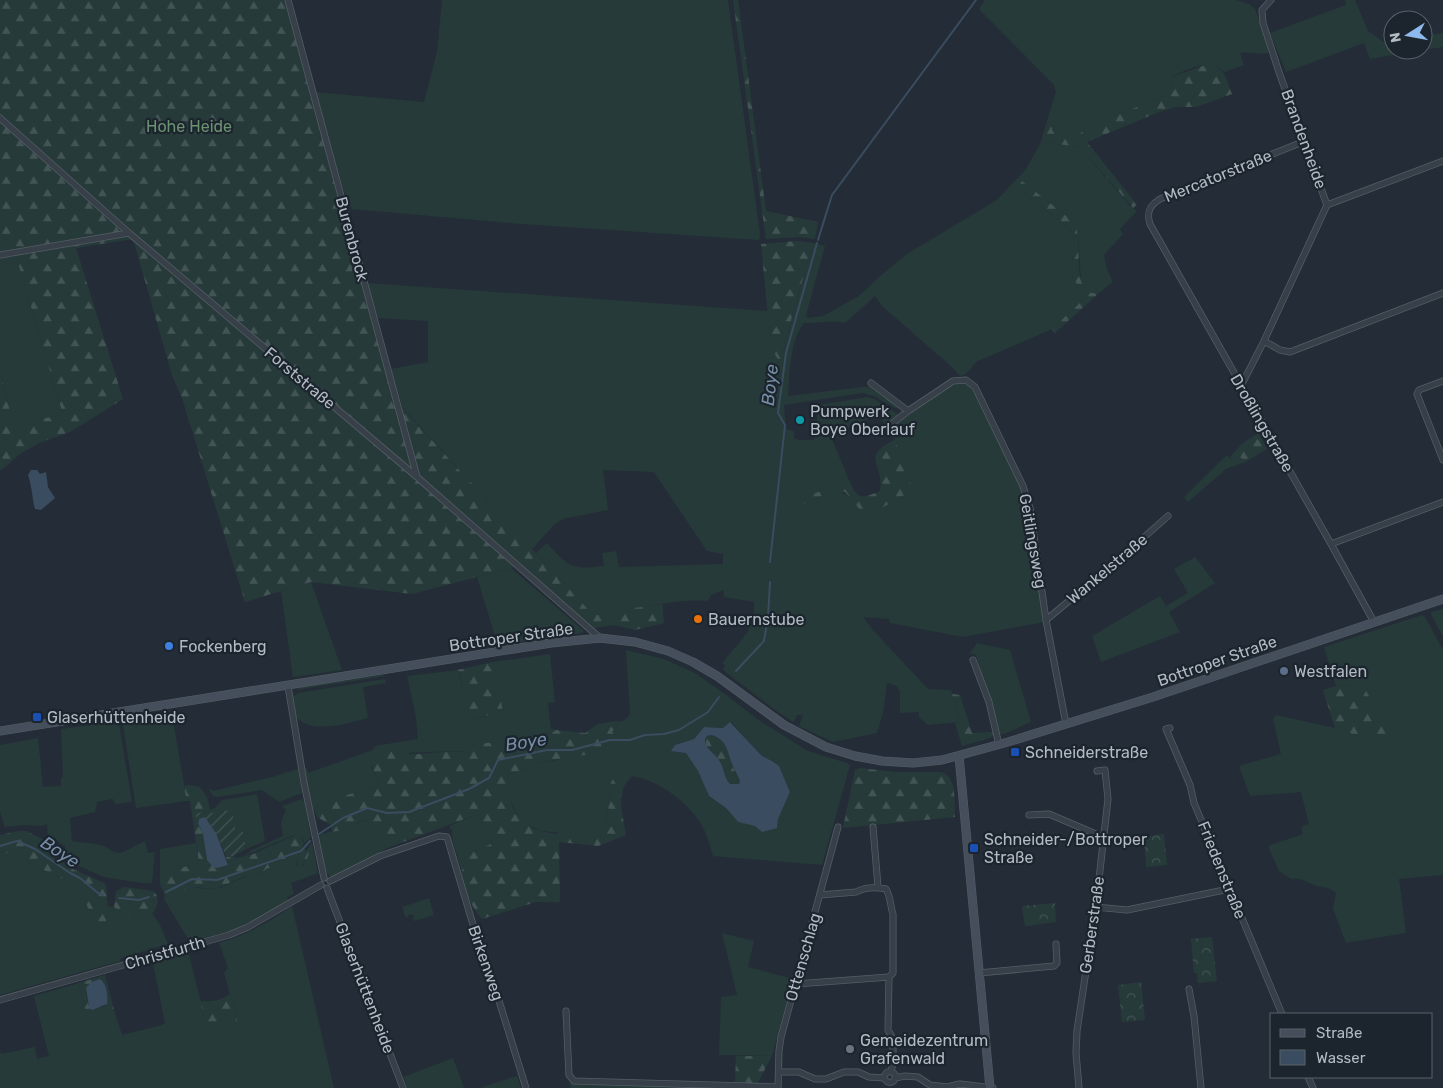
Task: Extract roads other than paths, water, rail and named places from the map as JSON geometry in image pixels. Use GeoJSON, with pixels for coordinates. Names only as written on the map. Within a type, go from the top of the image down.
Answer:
{"type":"FeatureCollection","features":[{"type":"Feature","properties":{"kind":"main road","name":"Bottroper Straße"},"geometry":{"type":"LineString","coordinates":[[0,730],[551,643],[600,638],[635,642],[668,651],[693,662],[723,680],[784,725],[826,747],[855,756],[913,763],[942,760],[999,745],[1153,697],[1443,598]]}},
{"type":"Feature","properties":{"kind":"main road"},"geometry":{"type":"LineString","coordinates":[[960,756],[991,1088]]}},
{"type":"Feature","properties":{"kind":"street","name":"Burenbrock"},"geometry":{"type":"LineString","coordinates":[[288,0],[417,478]]}},
{"type":"Feature","properties":{"kind":"street","name":"Brandenheide"},"geometry":{"type":"LineString","coordinates":[[1240,386],[1264,341],[1327,205],[1263,23],[1262,10],[1271,0]]}},
{"type":"Feature","properties":{"kind":"street","name":"Forststraße"},"geometry":{"type":"LineString","coordinates":[[0,118],[129,233],[417,478],[600,638]]}},
{"type":"Feature","properties":{"kind":"street","name":"Mercatorstraße"},"geometry":{"type":"LineString","coordinates":[[1150,224],[1148,217],[1150,208],[1160,199],[1305,141]]}},
{"type":"Feature","properties":{"kind":"street"},"geometry":{"type":"LineString","coordinates":[[1327,205],[1443,161]]}},
{"type":"Feature","properties":{"kind":"street","name":"Droßlingstraße"},"geometry":{"type":"LineString","coordinates":[[1150,224],[1374,622]]}},
{"type":"Feature","properties":{"kind":"street"},"geometry":{"type":"LineString","coordinates":[[0,255],[129,233]]}},
{"type":"Feature","properties":{"kind":"street"},"geometry":{"type":"LineString","coordinates":[[1264,341],[1280,350],[1290,352],[1443,293]]}},
{"type":"Feature","properties":{"kind":"street","name":"Geitlingsweg"},"geometry":{"type":"LineString","coordinates":[[889,426],[953,381],[966,380],[976,387],[1023,486],[1030,508],[1046,620],[1066,724]]}},
{"type":"Feature","properties":{"kind":"street"},"geometry":{"type":"LineString","coordinates":[[1443,381],[1419,390],[1417,394],[1443,460]]}},
{"type":"Feature","properties":{"kind":"street"},"geometry":{"type":"LineString","coordinates":[[871,383],[908,411]]}},
{"type":"Feature","properties":{"kind":"street"},"geometry":{"type":"LineString","coordinates":[[1331,544],[1443,502]]}},
{"type":"Feature","properties":{"kind":"street","name":"Wankelstraße"},"geometry":{"type":"LineString","coordinates":[[1046,620],[1117,562],[1168,516]]}},
{"type":"Feature","properties":{"kind":"street"},"geometry":{"type":"LineString","coordinates":[[974,660],[989,702],[999,745]]}},
{"type":"Feature","properties":{"kind":"street"},"geometry":{"type":"LineString","coordinates":[[288,686],[304,783],[327,879],[330,884],[324,887]]}},
{"type":"Feature","properties":{"kind":"street","name":"Friedenstraße"},"geometry":{"type":"LineString","coordinates":[[1170,728],[1166,729],[1190,785],[1194,803],[1282,1013]]}},
{"type":"Feature","properties":{"kind":"street","name":"Gerberstraße"},"geometry":{"type":"LineString","coordinates":[[1079,1088],[1076,1032],[1095,907],[1108,799],[1105,770],[1097,771]]}},
{"type":"Feature","properties":{"kind":"street"},"geometry":{"type":"LineString","coordinates":[[1029,815],[1049,814],[1103,837]]}},
{"type":"Feature","properties":{"kind":"street","name":"Ottenschlag"},"geometry":{"type":"LineString","coordinates":[[778,1087],[781,1037],[838,827]]}},
{"type":"Feature","properties":{"kind":"street"},"geometry":{"type":"LineString","coordinates":[[874,827],[878,887]]}},
{"type":"Feature","properties":{"kind":"street","name":"Birkenweg"},"geometry":{"type":"LineString","coordinates":[[327,879],[380,856],[439,836],[447,837],[486,966],[526,1088]]}},
{"type":"Feature","properties":{"kind":"street","name":"Christfurth"},"geometry":{"type":"LineString","coordinates":[[0,1000],[229,935],[324,887]]}},
{"type":"Feature","properties":{"kind":"street","name":"Glaserhüttenheide"},"geometry":{"type":"LineString","coordinates":[[324,887],[403,1088]]}},
{"type":"Feature","properties":{"kind":"street"},"geometry":{"type":"LineString","coordinates":[[820,895],[856,892],[861,889],[878,887],[887,891],[893,914],[893,973],[889,977],[888,1030],[893,1039],[891,1072]]}},
{"type":"Feature","properties":{"kind":"street"},"geometry":{"type":"LineString","coordinates":[[1095,907],[1127,910],[1229,889]]}},
{"type":"Feature","properties":{"kind":"street"},"geometry":{"type":"LineString","coordinates":[[979,973],[1054,966],[1058,963],[1056,944]]}},
{"type":"Feature","properties":{"kind":"street"},"geometry":{"type":"LineString","coordinates":[[796,984],[889,977]]}},
{"type":"Feature","properties":{"kind":"street"},"geometry":{"type":"LineString","coordinates":[[1189,989],[1194,1016],[1201,1088]]}},
{"type":"Feature","properties":{"kind":"street"},"geometry":{"type":"LineString","coordinates":[[566,1011],[569,1075],[574,1081],[747,1088],[778,1087]]}},
{"type":"Feature","properties":{"kind":"street"},"geometry":{"type":"LineString","coordinates":[[779,1072],[799,1072],[815,1079],[826,1079],[844,1072],[858,1072],[869,1077],[884,1078]]}},
{"type":"Feature","properties":{"kind":"street"},"geometry":{"type":"LineString","coordinates":[[884,1078],[885,1074],[891,1072]]}},
{"type":"Feature","properties":{"kind":"street"},"geometry":{"type":"LineString","coordinates":[[891,1072],[895,1078]]}},
{"type":"Feature","properties":{"kind":"street"},"geometry":{"type":"LineString","coordinates":[[884,1078],[889,1085],[895,1078],[906,1076],[918,1077],[930,1085],[947,1088],[960,1084],[991,1088]]}},
{"type":"Feature","properties":{"kind":"water"},"geometry":{"type":"Polygon","coordinates":[[[31,470],[37,470],[40,474],[46,472],[48,487],[55,498],[41,510],[35,509],[28,475],[31,470]]]}},
{"type":"Feature","properties":{"kind":"water"},"geometry":{"type":"Polygon","coordinates":[[[730,722],[762,756],[779,766],[790,792],[778,819],[777,828],[762,832],[755,826],[738,822],[726,808],[709,796],[698,771],[686,753],[671,751],[675,745],[694,739],[704,727],[723,728],[730,722]],[[707,736],[705,739],[706,746],[722,765],[726,779],[730,784],[739,784],[740,781],[726,747],[717,737],[707,736]]]}},
{"type":"Feature","properties":{"kind":"water"},"geometry":{"type":"Polygon","coordinates":[[[205,817],[216,833],[228,865],[217,868],[213,867],[207,860],[203,834],[198,823],[199,819],[205,817]]]}},
{"type":"Feature","properties":{"kind":"water"},"geometry":{"type":"Polygon","coordinates":[[[100,979],[106,987],[107,1004],[92,1010],[89,1007],[86,988],[90,983],[100,979]]]}},
{"type":"Feature","properties":{"kind":"waterway","name":"Boye"},"geometry":{"type":"LineString","coordinates":[[818,240],[832,195],[976,0]]}},
{"type":"Feature","properties":{"kind":"waterway","name":"Boye"},"geometry":{"type":"LineString","coordinates":[[770,562],[785,425],[778,413],[786,353],[817,243]]}},
{"type":"Feature","properties":{"kind":"waterway","name":"Boye"},"geometry":{"type":"LineString","coordinates":[[736,671],[764,641],[768,617],[770,582]]}},
{"type":"Feature","properties":{"kind":"waterway","name":"Boye"},"geometry":{"type":"LineString","coordinates":[[319,834],[343,818],[367,808],[387,813],[409,812],[469,789],[489,778],[498,760],[547,750],[572,750],[610,740],[630,740],[645,735],[664,734],[679,730],[708,712],[719,697]]}},
{"type":"Feature","properties":{"kind":"waterway","name":"Boye"},"geometry":{"type":"LineString","coordinates":[[0,846],[17,841],[35,849],[103,895]]}},
{"type":"Feature","properties":{"kind":"waterway","name":"Boye"},"geometry":{"type":"LineString","coordinates":[[166,892],[192,879],[217,880],[301,851],[310,841]]}},
{"type":"Feature","properties":{"kind":"waterway","name":"Boye"},"geometry":{"type":"LineString","coordinates":[[119,898],[139,900],[149,897]]}},
{"type":"Feature","properties":{"kind":"place","name":"Pumpwerk Boye Oberlauf"},"geometry":{"type":"Point","coordinates":[800,420]}},
{"type":"Feature","properties":{"kind":"place","name":"Bauernstube"},"geometry":{"type":"Point","coordinates":[698,619]}},
{"type":"Feature","properties":{"kind":"place","name":"Fockenberg"},"geometry":{"type":"Point","coordinates":[169,646]}},
{"type":"Feature","properties":{"kind":"place","name":"Westfalen"},"geometry":{"type":"Point","coordinates":[1284,671]}},
{"type":"Feature","properties":{"kind":"place","name":"Glaserhüttenheide"},"geometry":{"type":"Point","coordinates":[37,717]}},
{"type":"Feature","properties":{"kind":"place","name":"Schneiderstraße"},"geometry":{"type":"Point","coordinates":[1015,752]}},
{"type":"Feature","properties":{"kind":"place","name":"Schneider-/Bottroper Straße"},"geometry":{"type":"Point","coordinates":[974,848]}},
{"type":"Feature","properties":{"kind":"place","name":"Gemeidezentrum Grafenwald"},"geometry":{"type":"Point","coordinates":[850,1049]}},
{"type":"Feature","properties":{"kind":"park label","name":"Hohe Heide"},"geometry":{"type":"Point","coordinates":[189,126]}}]}
